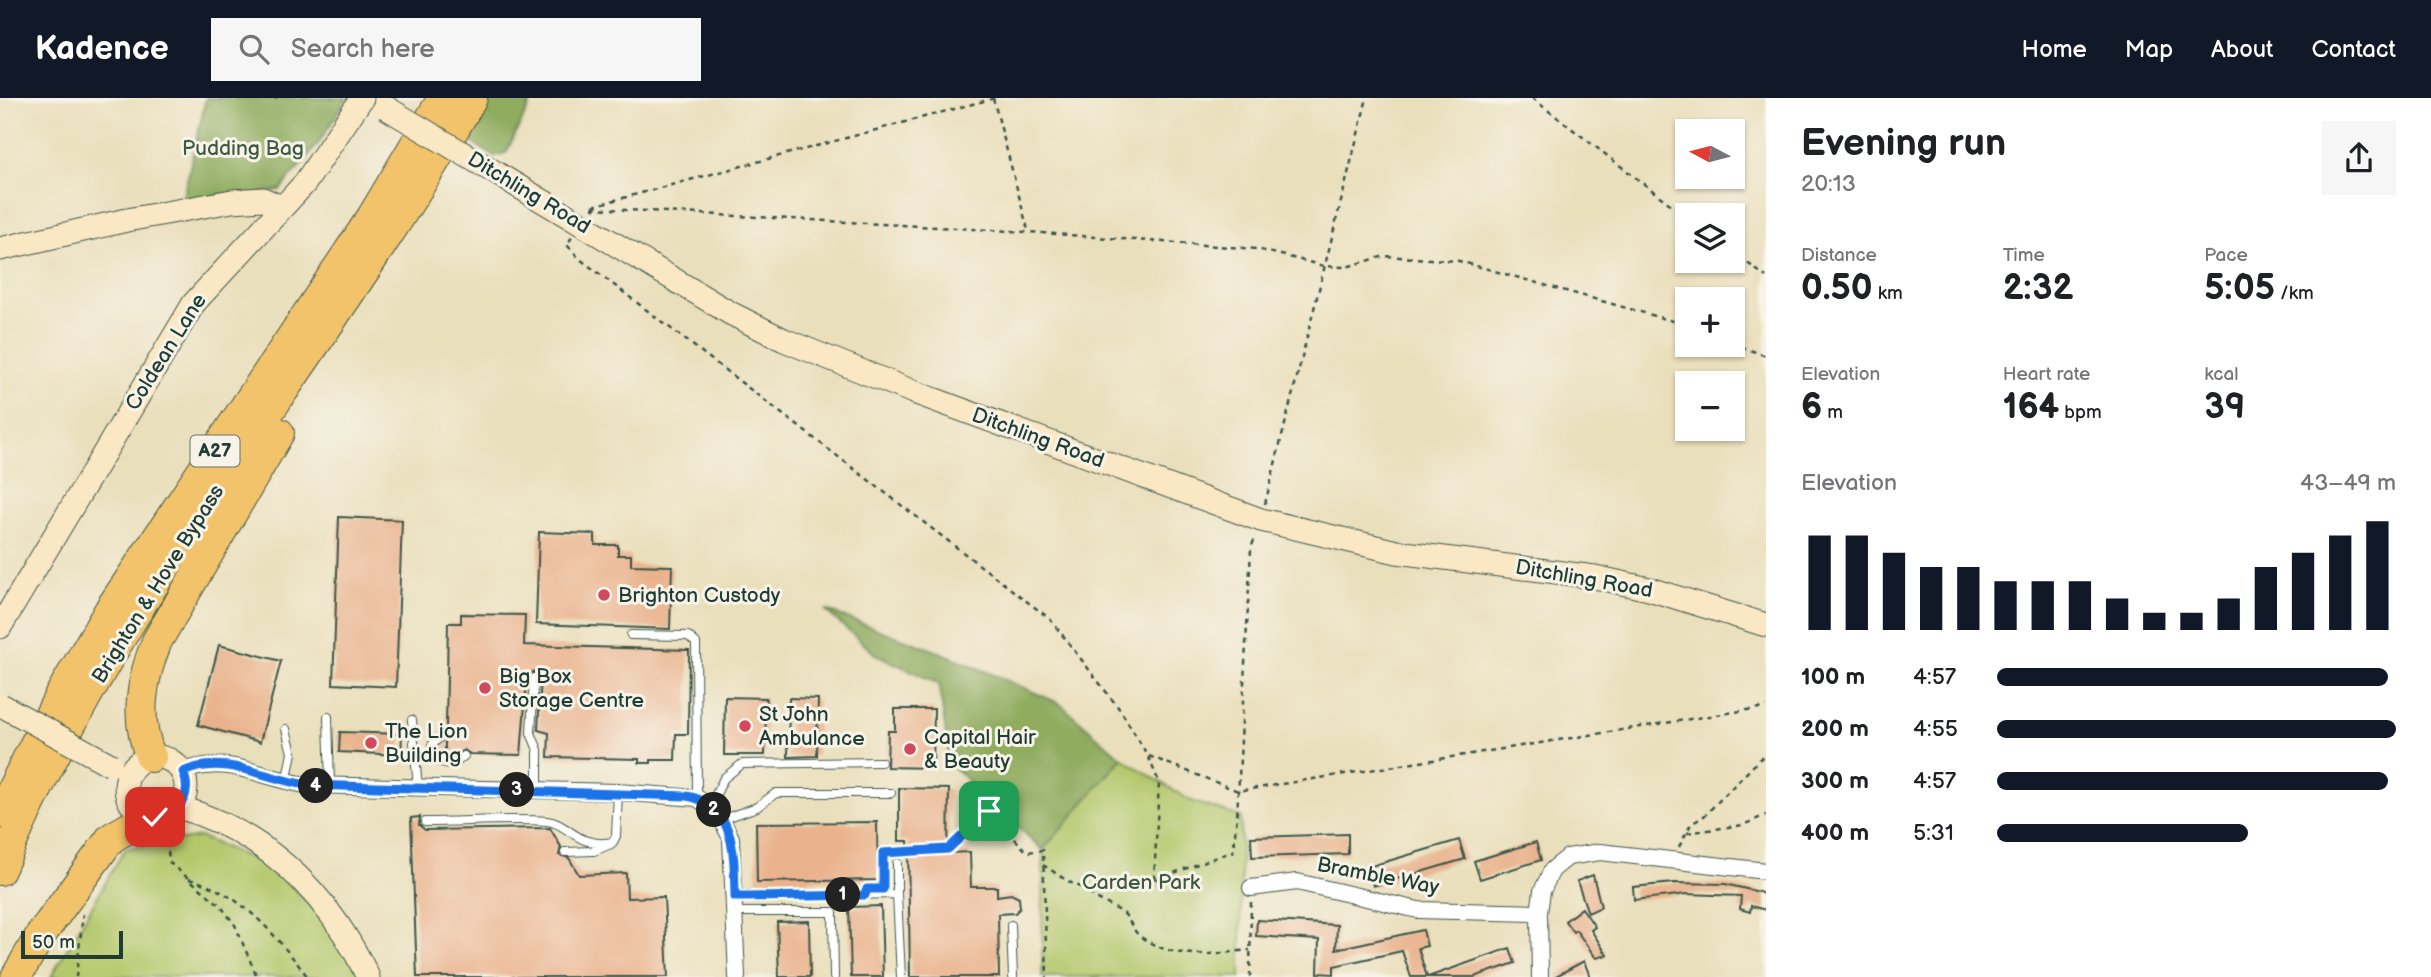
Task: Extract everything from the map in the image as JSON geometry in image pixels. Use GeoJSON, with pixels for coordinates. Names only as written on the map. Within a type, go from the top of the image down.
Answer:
{"type":"FeatureCollection","features":[{"type":"Feature","properties":{"kind":"highway","name":"Brighton & Hove Bypass"},"geometry":{"type":"LineString","coordinates":[[0,813],[60,695],[110,609],[365,228],[443,98]]}},
{"type":"Feature","properties":{"kind":"highway","name":"Brighton & Hove Bypass"},"geometry":{"type":"LineString","coordinates":[[0,870],[42,781],[130,621],[359,282],[472,98]]}},
{"type":"Feature","properties":{"kind":"highway"},"geometry":{"type":"LineString","coordinates":[[151,757],[142,737],[141,699],[145,669],[157,641],[253,475],[317,372],[359,282]]}},
{"type":"Feature","properties":{"kind":"highway"},"geometry":{"type":"LineString","coordinates":[[16,977],[40,936],[111,838],[163,814]]}},
{"type":"Feature","properties":{"kind":"street","name":"Ditchling Road"},"geometry":{"type":"LineString","coordinates":[[371,101],[730,313],[784,340],[911,391],[1261,520],[1397,552],[1595,577],[1688,600],[1766,625]]}},
{"type":"Feature","properties":{"kind":"street","name":"Coldean Lane"},"geometry":{"type":"LineString","coordinates":[[0,627],[194,303],[326,156],[371,101]]}},
{"type":"Feature","properties":{"kind":"street"},"geometry":{"type":"LineString","coordinates":[[0,249],[127,220],[232,201],[263,200],[281,207]]}},
{"type":"Feature","properties":{"kind":"street"},"geometry":{"type":"LineString","coordinates":[[0,705],[119,771],[127,797],[139,812],[214,821],[267,851],[304,882],[333,914],[368,977]]}},
{"type":"Feature","properties":{"kind":"street"},"geometry":{"type":"LineString","coordinates":[[119,771],[151,757],[168,758],[183,772],[187,789],[163,814]]}},
{"type":"Feature","properties":{"kind":"street"},"geometry":{"type":"LineString","coordinates":[[183,772],[201,765],[220,763],[286,782],[330,786],[618,792],[703,802],[723,819],[733,847],[737,977]]}},
{"type":"Feature","properties":{"kind":"street"},"geometry":{"type":"LineString","coordinates":[[1540,977],[1539,914],[1546,880],[1559,863],[1569,858],[1600,852],[1766,871]]}},
{"type":"Feature","properties":{"kind":"street","name":"Bramble Way"},"geometry":{"type":"LineString","coordinates":[[1251,888],[1297,882],[1418,910],[1539,914]]}},
{"type":"Feature","properties":{"kind":"lane"},"geometry":{"type":"LineString","coordinates":[[631,635],[688,636],[696,643],[703,802]]}},
{"type":"Feature","properties":{"kind":"lane"},"geometry":{"type":"LineString","coordinates":[[534,678],[531,733],[538,750],[538,791]]}},
{"type":"Feature","properties":{"kind":"lane"},"geometry":{"type":"LineString","coordinates":[[328,717],[330,786]]}},
{"type":"Feature","properties":{"kind":"lane"},"geometry":{"type":"LineString","coordinates":[[412,720],[418,788]]}},
{"type":"Feature","properties":{"kind":"lane"},"geometry":{"type":"LineString","coordinates":[[286,729],[292,753],[286,782]]}},
{"type":"Feature","properties":{"kind":"lane"},"geometry":{"type":"LineString","coordinates":[[444,733],[432,744],[435,759],[451,766],[464,755]]}},
{"type":"Feature","properties":{"kind":"lane"},"geometry":{"type":"LineString","coordinates":[[703,802],[729,773],[742,764],[881,762]]}},
{"type":"Feature","properties":{"kind":"lane"},"geometry":{"type":"LineString","coordinates":[[565,852],[594,851],[613,842],[617,828],[618,792]]}},
{"type":"Feature","properties":{"kind":"lane"},"geometry":{"type":"LineString","coordinates":[[723,819],[757,807],[776,793],[891,793]]}},
{"type":"Feature","properties":{"kind":"lane"},"geometry":{"type":"LineString","coordinates":[[425,822],[546,821],[579,839],[613,842]]}},
{"type":"Feature","properties":{"kind":"lane"},"geometry":{"type":"LineString","coordinates":[[897,863],[901,977]]}},
{"type":"Feature","properties":{"kind":"lane"},"geometry":{"type":"LineString","coordinates":[[735,904],[897,894]]}},
{"type":"Feature","properties":{"kind":"lane"},"geometry":{"type":"LineString","coordinates":[[735,904],[833,912],[834,977]]}},
{"type":"Feature","properties":{"kind":"lane"},"geometry":{"type":"LineString","coordinates":[[1012,925],[1013,977]]}},
{"type":"Feature","properties":{"kind":"path"},"geometry":{"type":"LineString","coordinates":[[264,98],[277,98]]}},
{"type":"Feature","properties":{"kind":"path"},"geometry":{"type":"LineString","coordinates":[[1028,232],[994,98],[586,208],[1028,232],[1257,249],[1324,266],[1346,267],[1385,256],[1459,261],[1675,322]]}},
{"type":"Feature","properties":{"kind":"path"},"geometry":{"type":"LineString","coordinates":[[1267,497],[1367,98]]}},
{"type":"Feature","properties":{"kind":"path"},"geometry":{"type":"LineString","coordinates":[[1532,98],[1675,208]]}},
{"type":"Feature","properties":{"kind":"path"},"geometry":{"type":"LineString","coordinates":[[573,234],[566,245],[580,259],[1050,619],[1121,711],[1148,756],[1159,782],[1154,882]]}},
{"type":"Feature","properties":{"kind":"path"},"geometry":{"type":"LineString","coordinates":[[1745,261],[1766,277]]}},
{"type":"Feature","properties":{"kind":"path"},"geometry":{"type":"LineString","coordinates":[[1745,348],[1766,356]]}},
{"type":"Feature","properties":{"kind":"path"},"geometry":{"type":"LineString","coordinates":[[1081,887],[1113,888],[1154,882],[1200,861],[1233,852],[1251,549]]}},
{"type":"Feature","properties":{"kind":"path"},"geometry":{"type":"LineString","coordinates":[[1148,756],[1238,791],[1766,707]]}},
{"type":"Feature","properties":{"kind":"path"},"geometry":{"type":"LineString","coordinates":[[1674,860],[1691,824],[1703,817],[1766,753]]}},
{"type":"Feature","properties":{"kind":"path"},"geometry":{"type":"LineString","coordinates":[[865,895],[867,889],[883,889],[883,853],[948,849],[989,811],[1027,852],[1043,850],[1047,977]]}},
{"type":"Feature","properties":{"kind":"path"},"geometry":{"type":"LineString","coordinates":[[163,814],[170,863],[220,905],[235,925],[257,977]]}},
{"type":"Feature","properties":{"kind":"path"},"geometry":{"type":"LineString","coordinates":[[1687,833],[1743,825],[1766,815]]}},
{"type":"Feature","properties":{"kind":"path"},"geometry":{"type":"LineString","coordinates":[[1044,865],[1081,887],[1096,900],[1124,914],[1141,937],[1166,950],[1185,956],[1250,950]]}},
{"type":"Feature","properties":{"kind":"path"},"geometry":{"type":"LineString","coordinates":[[187,878],[239,900],[283,945],[308,977]]}},
{"type":"Feature","properties":{"kind":"path"},"geometry":{"type":"LineString","coordinates":[[1250,977],[1251,888]]}},
{"type":"Feature","properties":{"kind":"path"},"geometry":{"type":"LineString","coordinates":[[76,977],[83,912]]}},
{"type":"Feature","properties":{"kind":"green space","name":"Pudding Bag"},"geometry":{"type":"Polygon","coordinates":[[[206,98],[347,98],[318,144],[280,190],[181,206],[206,98]]]}},
{"type":"Feature","properties":{"kind":"green space"},"geometry":{"type":"Polygon","coordinates":[[[487,98],[533,98],[506,153],[494,156],[466,139],[487,98]]]}},
{"type":"Feature","properties":{"kind":"green space"},"geometry":{"type":"Polygon","coordinates":[[[825,610],[947,655],[1059,703],[1122,758],[1043,850],[950,764],[939,684],[875,654],[825,610]]]}},
{"type":"Feature","properties":{"kind":"green space","name":"Carden Park"},"geometry":{"type":"Polygon","coordinates":[[[1122,758],[1191,801],[1241,817],[1241,977],[1042,977],[1043,850],[1122,758]]]}},
{"type":"Feature","properties":{"kind":"green space"},"geometry":{"type":"Polygon","coordinates":[[[200,837],[276,869],[354,952],[365,977],[51,977],[125,849],[200,837]]]}},
{"type":"Feature","properties":{"kind":"building"},"geometry":{"type":"Polygon","coordinates":[[[339,517],[402,520],[396,687],[333,684],[339,517]]]}},
{"type":"Feature","properties":{"kind":"building","name":"Brighton Custody"},"geometry":{"type":"Polygon","coordinates":[[[539,532],[595,534],[595,545],[618,545],[618,555],[631,555],[631,565],[672,566],[670,629],[536,624],[539,532]]]}},
{"type":"Feature","properties":{"kind":"building"},"geometry":{"type":"Polygon","coordinates":[[[461,614],[525,615],[524,645],[689,650],[688,734],[676,734],[675,760],[639,763],[639,759],[548,757],[549,733],[538,730],[541,678],[534,671],[527,678],[521,755],[470,754],[464,750],[457,754],[445,753],[445,741],[450,734],[446,727],[448,623],[461,623],[461,614]]]}},
{"type":"Feature","properties":{"kind":"building"},"geometry":{"type":"Polygon","coordinates":[[[219,645],[281,661],[260,742],[198,725],[219,645]]]}},
{"type":"Feature","properties":{"kind":"building","name":"St John Ambulance"},"geometry":{"type":"Polygon","coordinates":[[[725,697],[766,698],[765,755],[724,755],[725,697]]]}},
{"type":"Feature","properties":{"kind":"building"},"geometry":{"type":"Polygon","coordinates":[[[789,698],[818,699],[817,756],[788,757],[789,698]]]}},
{"type":"Feature","properties":{"kind":"building","name":"Capital Hair & Beauty"},"geometry":{"type":"Polygon","coordinates":[[[895,709],[934,709],[933,768],[887,767],[888,731],[895,731],[895,709]]]}},
{"type":"Feature","properties":{"kind":"building","name":"The Lion Building"},"geometry":{"type":"Polygon","coordinates":[[[340,732],[402,734],[401,755],[339,752],[340,732]]]}},
{"type":"Feature","properties":{"kind":"building"},"geometry":{"type":"Polygon","coordinates":[[[899,788],[949,789],[948,853],[970,852],[971,887],[997,887],[997,896],[1011,894],[1019,898],[1020,908],[1015,913],[998,914],[999,977],[910,977],[908,841],[899,841],[899,788]]]}},
{"type":"Feature","properties":{"kind":"building"},"geometry":{"type":"Polygon","coordinates":[[[420,817],[419,825],[425,830],[550,828],[561,847],[559,855],[569,858],[579,875],[626,873],[627,898],[664,897],[668,977],[417,977],[411,818],[420,817]]]}},
{"type":"Feature","properties":{"kind":"building"},"geometry":{"type":"Polygon","coordinates":[[[877,822],[878,880],[757,882],[756,823],[877,822]]]}},
{"type":"Feature","properties":{"kind":"building"},"geometry":{"type":"Polygon","coordinates":[[[1348,834],[1348,854],[1252,857],[1251,837],[1348,834]]]}},
{"type":"Feature","properties":{"kind":"building"},"geometry":{"type":"Polygon","coordinates":[[[1459,840],[1465,859],[1373,886],[1368,867],[1459,840]]]}},
{"type":"Feature","properties":{"kind":"building"},"geometry":{"type":"Polygon","coordinates":[[[1536,842],[1541,860],[1480,879],[1474,861],[1536,842]]]}},
{"type":"Feature","properties":{"kind":"building"},"geometry":{"type":"Polygon","coordinates":[[[1593,875],[1601,907],[1588,913],[1577,881],[1593,875]]]}},
{"type":"Feature","properties":{"kind":"building"},"geometry":{"type":"Polygon","coordinates":[[[1674,883],[1725,884],[1759,892],[1766,896],[1766,910],[1751,906],[1750,912],[1740,909],[1741,896],[1687,894],[1634,900],[1633,887],[1674,883]]]}},
{"type":"Feature","properties":{"kind":"building"},"geometry":{"type":"Polygon","coordinates":[[[881,906],[883,977],[851,977],[849,907],[881,906]]]}},
{"type":"Feature","properties":{"kind":"building"},"geometry":{"type":"Polygon","coordinates":[[[1582,908],[1595,927],[1591,930],[1607,955],[1596,958],[1576,930],[1573,932],[1565,921],[1582,908]]]}},
{"type":"Feature","properties":{"kind":"building"},"geometry":{"type":"Polygon","coordinates":[[[1257,920],[1337,925],[1336,949],[1423,930],[1427,946],[1418,948],[1427,977],[1411,977],[1402,951],[1334,966],[1334,974],[1318,973],[1319,940],[1256,936],[1257,920]]]}},
{"type":"Feature","properties":{"kind":"building"},"geometry":{"type":"Polygon","coordinates":[[[809,921],[810,977],[779,977],[777,922],[809,921]]]}},
{"type":"Feature","properties":{"kind":"building"},"geometry":{"type":"Polygon","coordinates":[[[1510,948],[1515,963],[1474,977],[1428,977],[1510,948]]]}},
{"type":"Feature","properties":{"kind":"building"},"geometry":{"type":"Polygon","coordinates":[[[1584,961],[1590,977],[1554,977],[1584,961]]]}},
{"type":"Feature","properties":{"kind":"place","name":"Brighton Custody"},"geometry":{"type":"Point","coordinates":[604,595]}},
{"type":"Feature","properties":{"kind":"place","name":"Big Box Storage Centre"},"geometry":{"type":"Point","coordinates":[485,688]}},
{"type":"Feature","properties":{"kind":"place","name":"St John Ambulance"},"geometry":{"type":"Point","coordinates":[745,726]}},
{"type":"Feature","properties":{"kind":"place","name":"The Lion Building"},"geometry":{"type":"Point","coordinates":[371,743]}},
{"type":"Feature","properties":{"kind":"place","name":"Capital Hair & Beauty"},"geometry":{"type":"Point","coordinates":[910,749]}},
{"type":"Feature","properties":{"kind":"route"},"geometry":{"type":"LineString","coordinates":[[155,817],[171,814],[185,799],[187,789],[183,772],[210,763],[232,765],[276,780],[307,785],[687,796],[697,798],[710,806],[728,827],[733,847],[735,897],[747,897],[865,895],[867,889],[883,889],[883,853],[948,849],[989,811]]}}]}
